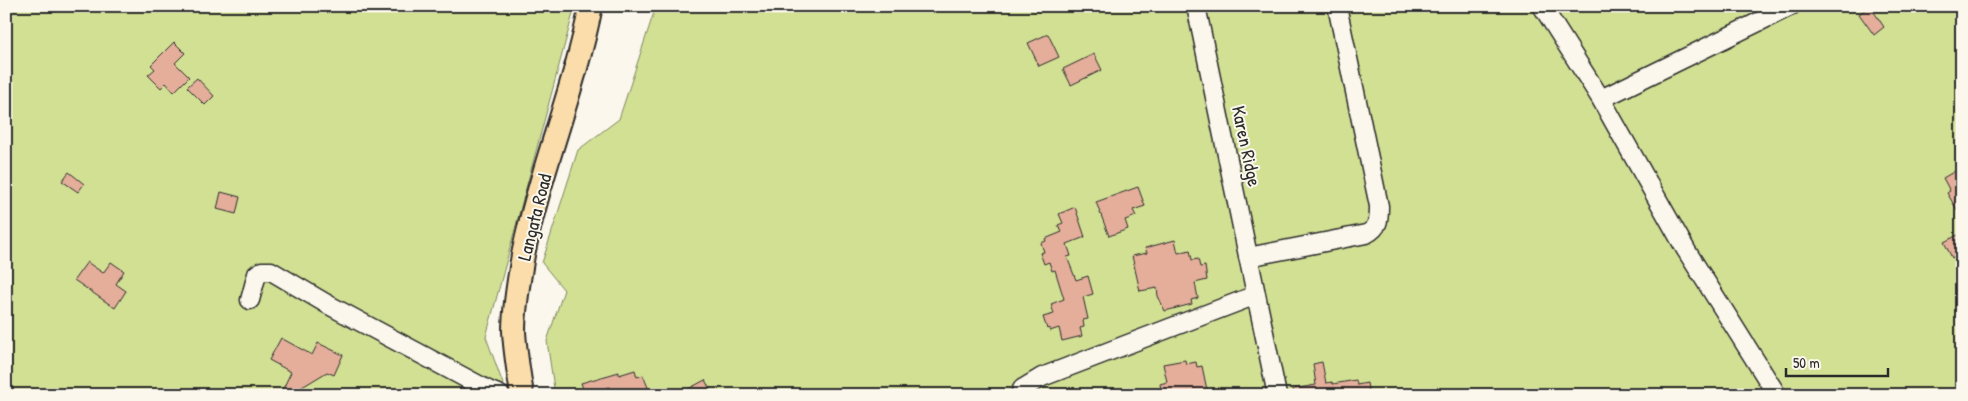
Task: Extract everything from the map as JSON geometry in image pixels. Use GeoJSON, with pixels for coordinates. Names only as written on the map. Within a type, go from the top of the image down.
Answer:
{"type":"FeatureCollection","features":[{"type":"Feature","properties":{"kind":"main road","name":"Langata Road"},"geometry":{"type":"LineString","coordinates":[[522,395],[514,331],[520,275],[530,220],[584,43],[591,6]]}},
{"type":"Feature","properties":{"kind":"main road","name":"Langata Road"},"geometry":{"type":"LineString","coordinates":[[584,43],[600,6]]}},
{"type":"Feature","properties":{"kind":"street","name":"Karen Ridge"},"geometry":{"type":"LineString","coordinates":[[1196,6],[1277,395]]}},
{"type":"Feature","properties":{"kind":"street"},"geometry":{"type":"LineString","coordinates":[[1248,257],[1366,234],[1374,230],[1379,220],[1379,206],[1337,6]]}},
{"type":"Feature","properties":{"kind":"street"},"geometry":{"type":"LineString","coordinates":[[1542,6],[1601,99],[1686,250],[1777,395]]}},
{"type":"Feature","properties":{"kind":"street"},"geometry":{"type":"LineString","coordinates":[[1601,99],[1792,6]]}},
{"type":"Feature","properties":{"kind":"street"},"geometry":{"type":"LineString","coordinates":[[250,300],[257,274],[262,271],[271,272],[327,304],[500,395]]}},
{"type":"Feature","properties":{"kind":"street"},"geometry":{"type":"LineString","coordinates":[[1020,395],[1022,389],[1050,373],[1256,295]]}},
{"type":"Feature","properties":{"kind":"green space"},"geometry":{"type":"Polygon","coordinates":[[[6,6],[575,6],[486,337],[507,395],[6,395],[6,6]]]}},
{"type":"Feature","properties":{"kind":"green space"},"geometry":{"type":"Polygon","coordinates":[[[656,6],[1962,6],[1962,395],[555,395],[547,341],[564,290],[542,263],[578,150],[619,119],[656,6]]]}},
{"type":"Feature","properties":{"kind":"building"},"geometry":{"type":"Polygon","coordinates":[[[1870,6],[1884,27],[1874,35],[1859,14],[1870,6]]]}},
{"type":"Feature","properties":{"kind":"building"},"geometry":{"type":"Polygon","coordinates":[[[1048,34],[1059,57],[1039,66],[1028,43],[1048,34]]]}},
{"type":"Feature","properties":{"kind":"building"},"geometry":{"type":"Polygon","coordinates":[[[174,42],[185,53],[175,63],[189,77],[174,92],[166,83],[161,88],[148,75],[155,69],[151,65],[174,42]]]}},
{"type":"Feature","properties":{"kind":"building"},"geometry":{"type":"Polygon","coordinates":[[[1094,54],[1102,70],[1071,85],[1063,69],[1094,54]]]}},
{"type":"Feature","properties":{"kind":"building"},"geometry":{"type":"Polygon","coordinates":[[[197,78],[214,96],[205,105],[187,87],[197,78]]]}},
{"type":"Feature","properties":{"kind":"building"},"geometry":{"type":"Polygon","coordinates":[[[1962,167],[1962,218],[1947,193],[1950,191],[1943,178],[1962,167]]]}},
{"type":"Feature","properties":{"kind":"building"},"geometry":{"type":"Polygon","coordinates":[[[69,172],[84,184],[78,192],[62,181],[69,172]]]}},
{"type":"Feature","properties":{"kind":"building"},"geometry":{"type":"Polygon","coordinates":[[[1138,187],[1145,206],[1133,210],[1136,216],[1125,220],[1128,229],[1109,236],[1096,202],[1138,187]]]}},
{"type":"Feature","properties":{"kind":"building"},"geometry":{"type":"Polygon","coordinates":[[[221,192],[240,197],[236,214],[217,209],[221,192]]]}},
{"type":"Feature","properties":{"kind":"building"},"geometry":{"type":"Polygon","coordinates":[[[1075,207],[1085,237],[1067,244],[1071,256],[1067,257],[1076,280],[1088,276],[1093,294],[1083,297],[1088,319],[1083,320],[1084,327],[1080,328],[1082,336],[1062,341],[1059,328],[1050,331],[1050,328],[1047,329],[1043,317],[1054,314],[1051,304],[1064,299],[1055,270],[1052,271],[1049,262],[1044,264],[1040,253],[1044,252],[1041,243],[1046,241],[1045,239],[1062,232],[1058,225],[1063,223],[1059,214],[1075,207]]]}},
{"type":"Feature","properties":{"kind":"building"},"geometry":{"type":"Polygon","coordinates":[[[1962,233],[1962,253],[1952,258],[1944,242],[1962,233]]]}},
{"type":"Feature","properties":{"kind":"building"},"geometry":{"type":"Polygon","coordinates":[[[1175,240],[1178,253],[1190,250],[1192,260],[1198,259],[1200,267],[1205,266],[1207,280],[1195,283],[1198,298],[1191,300],[1192,304],[1165,311],[1158,296],[1157,288],[1140,291],[1132,256],[1147,253],[1145,248],[1175,240]]]}},
{"type":"Feature","properties":{"kind":"building"},"geometry":{"type":"Polygon","coordinates":[[[87,262],[103,273],[111,262],[124,271],[116,284],[126,291],[115,308],[74,280],[87,262]]]}},
{"type":"Feature","properties":{"kind":"building"},"geometry":{"type":"Polygon","coordinates":[[[281,338],[312,355],[318,343],[343,355],[334,375],[327,372],[289,395],[280,395],[291,372],[269,360],[281,338]]]}},
{"type":"Feature","properties":{"kind":"building"},"geometry":{"type":"Polygon","coordinates":[[[1185,360],[1186,364],[1196,362],[1197,367],[1202,366],[1208,395],[1162,395],[1160,384],[1167,382],[1163,364],[1185,360]]]}},
{"type":"Feature","properties":{"kind":"building"},"geometry":{"type":"Polygon","coordinates":[[[1322,362],[1326,383],[1332,382],[1333,384],[1356,380],[1357,385],[1367,383],[1369,395],[1294,395],[1293,389],[1316,385],[1313,364],[1322,362]]]}},
{"type":"Feature","properties":{"kind":"building"},"geometry":{"type":"Polygon","coordinates":[[[635,370],[637,377],[643,375],[651,395],[613,395],[610,387],[585,394],[581,383],[619,372],[619,375],[635,370]]]}},
{"type":"Feature","properties":{"kind":"building"},"geometry":{"type":"Polygon","coordinates":[[[705,380],[713,395],[677,395],[705,380]]]}}]}
